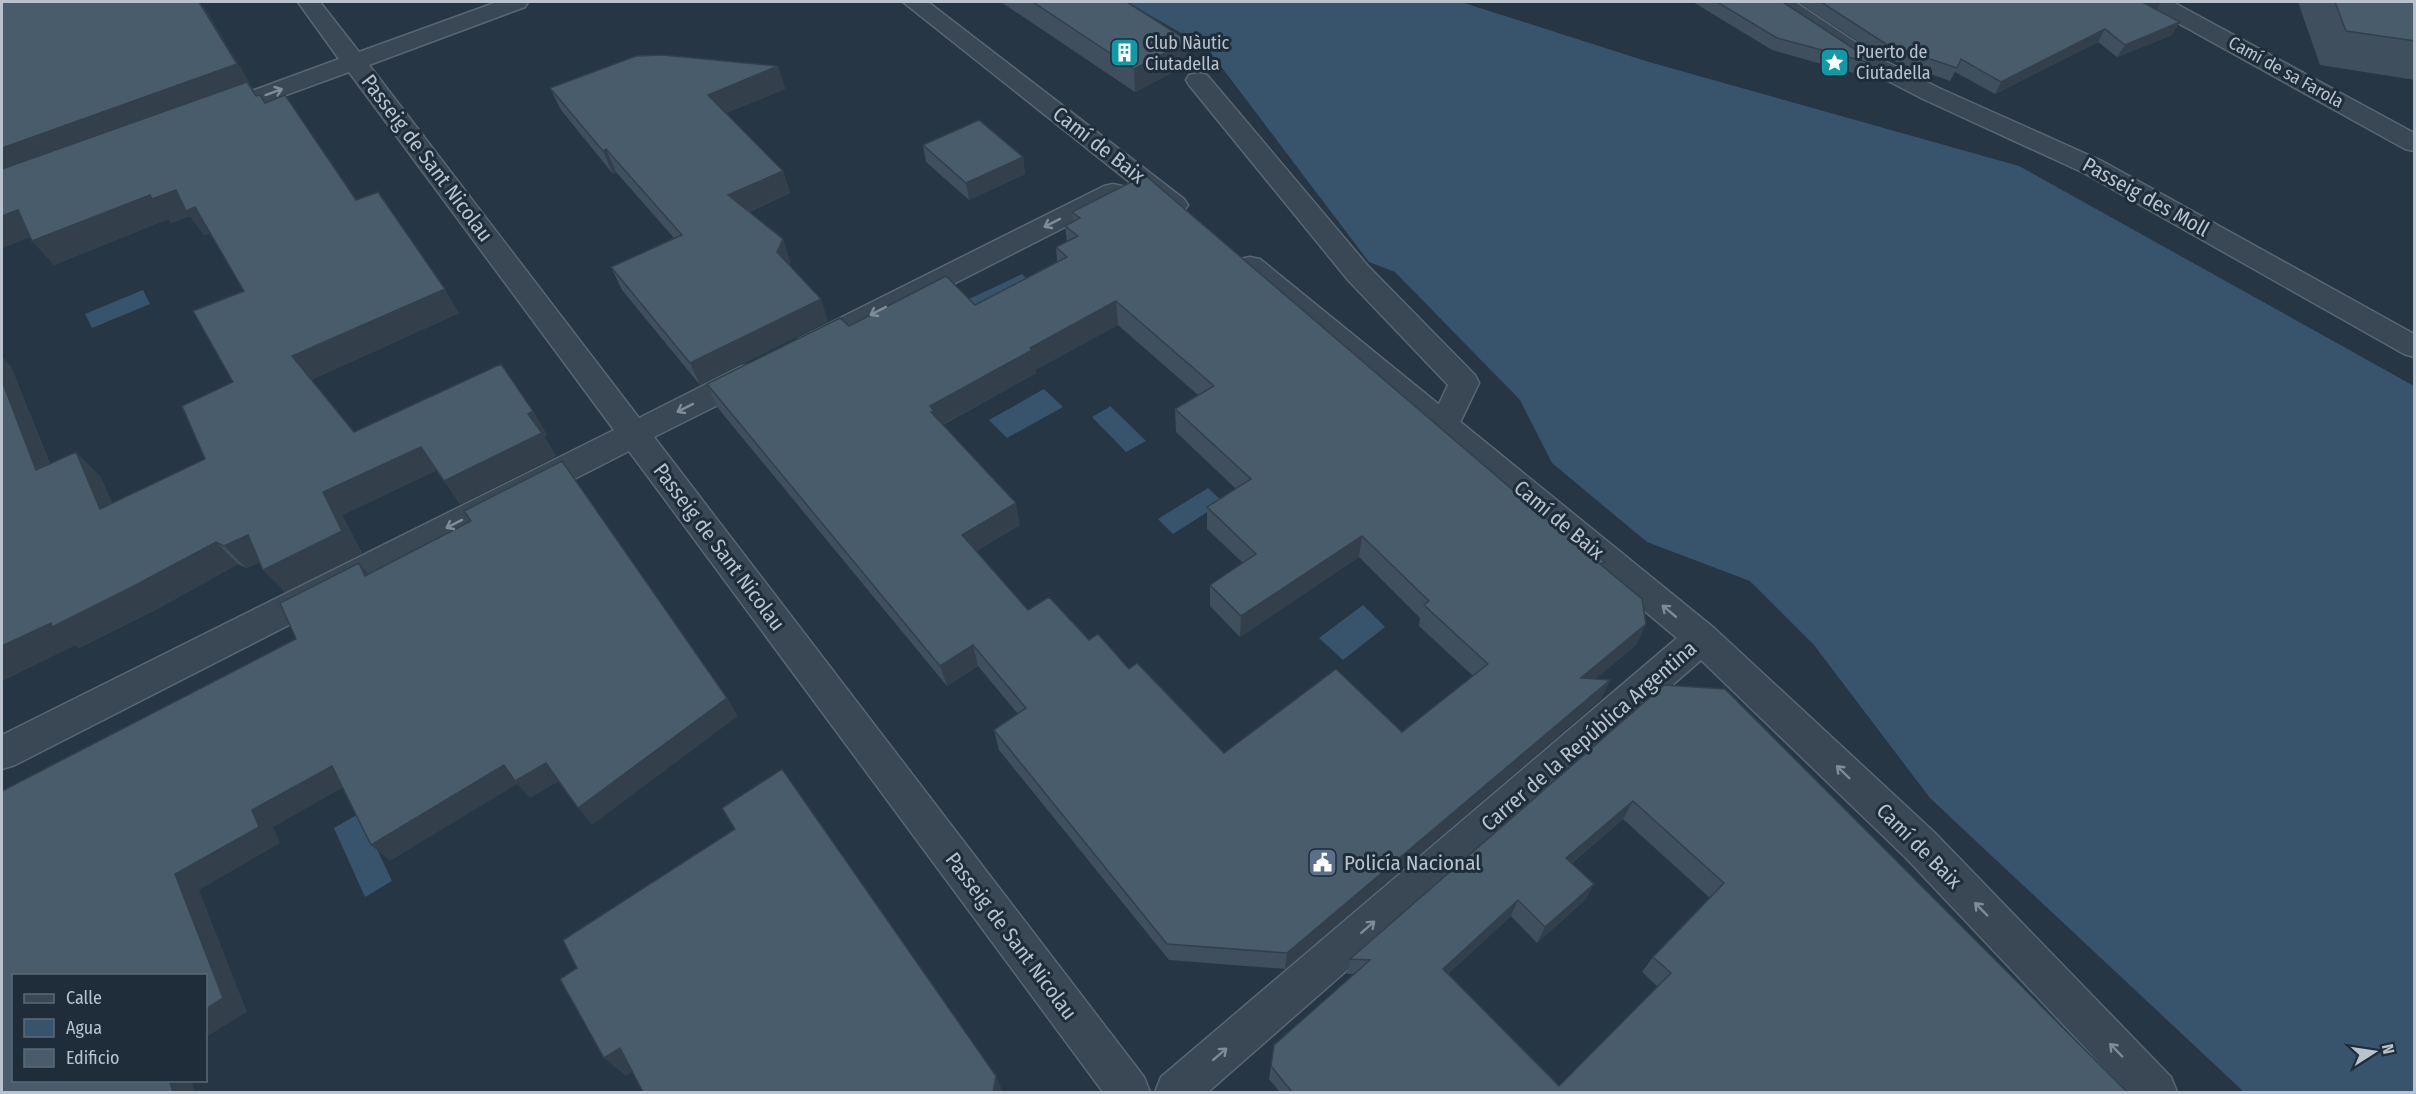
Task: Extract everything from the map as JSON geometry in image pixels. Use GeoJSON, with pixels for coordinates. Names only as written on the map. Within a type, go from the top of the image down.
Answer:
{"type":"FeatureCollection","features":[{"type":"Feature","properties":{"kind":"street","name":"Passeig de Sant Nicolau"},"geometry":{"type":"LineString","coordinates":[[309,2],[1129,1092]]}},
{"type":"Feature","properties":{"kind":"street"},"geometry":{"type":"LineString","coordinates":[[198,119],[518,2]]}},
{"type":"Feature","properties":{"kind":"street","name":"Camí de Baix"},"geometry":{"type":"LineString","coordinates":[[914,2],[1196,223]]}},
{"type":"Feature","properties":{"kind":"street","name":"Passeig des Moll"},"geometry":{"type":"LineString","coordinates":[[1780,2],[1871,63],[1932,94],[2093,166],[2415,346]]}},
{"type":"Feature","properties":{"kind":"street","name":"Camí de sa Farola"},"geometry":{"type":"LineString","coordinates":[[2157,2],[2405,138]]}},
{"type":"Feature","properties":{"kind":"street"},"geometry":{"type":"LineString","coordinates":[[1198,80],[1358,273],[1464,383],[1444,425]]}},
{"type":"Feature","properties":{"kind":"street"},"geometry":{"type":"LineString","coordinates":[[2,753],[1141,178]]}},
{"type":"Feature","properties":{"kind":"street","name":"Camí de Baix"},"geometry":{"type":"LineString","coordinates":[[1224,245],[1702,638],[1920,845],[2156,1092]]}},
{"type":"Feature","properties":{"kind":"street","name":"Carrer de la República Argentina"},"geometry":{"type":"LineString","coordinates":[[1176,1092],[1702,638]]}},
{"type":"Feature","properties":{"kind":"water"},"geometry":{"type":"Polygon","coordinates":[[[1127,2],[1461,2],[1649,62],[2019,166],[2414,386],[2414,1092],[2244,1092],[1930,798],[1814,645],[1750,581],[1647,542],[1552,463],[1520,400],[1395,272],[1369,262],[1207,48],[1127,2]]]}},
{"type":"Feature","properties":{"kind":"water"},"geometry":{"type":"Polygon","coordinates":[[[1022,274],[1039,291],[984,318],[967,300],[1022,274]]]}},
{"type":"Feature","properties":{"kind":"water"},"geometry":{"type":"Polygon","coordinates":[[[143,290],[150,304],[92,328],[85,314],[143,290]]]}},
{"type":"Feature","properties":{"kind":"water"},"geometry":{"type":"Polygon","coordinates":[[[1044,389],[1063,407],[1007,438],[989,420],[1044,389]]]}},
{"type":"Feature","properties":{"kind":"water"},"geometry":{"type":"Polygon","coordinates":[[[1111,406],[1146,441],[1126,452],[1092,417],[1111,406]]]}},
{"type":"Feature","properties":{"kind":"water"},"geometry":{"type":"Polygon","coordinates":[[[1208,488],[1223,502],[1173,534],[1158,519],[1208,488]]]}},
{"type":"Feature","properties":{"kind":"water"},"geometry":{"type":"Polygon","coordinates":[[[1363,605],[1385,627],[1343,660],[1319,638],[1363,605]]]}},
{"type":"Feature","properties":{"kind":"water"},"geometry":{"type":"Polygon","coordinates":[[[360,813],[392,881],[365,897],[334,828],[360,813]]]}},
{"type":"Feature","properties":{"kind":"building"},"geometry":{"type":"Polygon","coordinates":[[[2,2],[199,2],[237,64],[2,148],[2,2]]]}},
{"type":"Feature","properties":{"kind":"building"},"geometry":{"type":"Polygon","coordinates":[[[1033,2],[1127,2],[1188,41],[1134,69],[1033,2]]]}},
{"type":"Feature","properties":{"kind":"building"},"geometry":{"type":"Polygon","coordinates":[[[1717,2],[1783,2],[1868,58],[1867,62],[1777,38],[1717,2]]]}},
{"type":"Feature","properties":{"kind":"building"},"geometry":{"type":"Polygon","coordinates":[[[1821,2],[2153,2],[2144,3],[2180,22],[2125,45],[2105,29],[2001,82],[1961,59],[1957,68],[1886,44],[1821,2]]]}},
{"type":"Feature","properties":{"kind":"building"},"geometry":{"type":"Polygon","coordinates":[[[2335,2],[2415,2],[2415,41],[2346,31],[2335,2]]]}},
{"type":"Feature","properties":{"kind":"building"},"geometry":{"type":"Polygon","coordinates":[[[663,55],[778,66],[708,95],[783,171],[728,195],[783,239],[777,252],[821,299],[690,363],[611,267],[682,235],[606,149],[603,151],[550,88],[636,56],[663,55]]]}},
{"type":"Feature","properties":{"kind":"building"},"geometry":{"type":"Polygon","coordinates":[[[247,82],[256,96],[260,95],[265,103],[285,95],[356,200],[378,192],[445,289],[292,356],[354,432],[501,364],[533,411],[528,414],[542,433],[444,481],[421,447],[323,492],[342,531],[263,570],[248,535],[224,546],[216,542],[52,627],[51,623],[2,646],[2,381],[36,470],[76,452],[100,509],[205,459],[182,406],[233,382],[193,311],[244,291],[195,207],[186,211],[176,190],[152,199],[150,195],[32,241],[18,210],[2,216],[2,169],[247,82]]]}},
{"type":"Feature","properties":{"kind":"building"},"geometry":{"type":"Polygon","coordinates":[[[979,120],[1023,157],[966,183],[923,145],[979,120]]]}},
{"type":"Feature","properties":{"kind":"building"},"geometry":{"type":"Polygon","coordinates":[[[1145,175],[1549,521],[1553,518],[1605,562],[1600,564],[1642,599],[1646,624],[1581,678],[1610,680],[1287,953],[1167,944],[994,730],[1026,708],[973,645],[940,666],[707,384],[840,318],[849,326],[946,276],[975,305],[1067,257],[1056,247],[1078,236],[1065,226],[1080,218],[1072,212],[1145,175]],[[1116,301],[930,406],[934,411],[931,412],[1016,503],[962,535],[1028,610],[1049,597],[1089,640],[1098,634],[1129,669],[1137,663],[1224,753],[1336,669],[1402,732],[1488,664],[1424,605],[1429,601],[1362,536],[1241,616],[1210,585],[1256,554],[1207,507],[1251,479],[1175,409],[1214,386],[1116,301]]]}},
{"type":"Feature","properties":{"kind":"building"},"geometry":{"type":"Polygon","coordinates":[[[562,461],[727,698],[578,808],[546,763],[515,781],[504,765],[371,845],[332,766],[252,810],[259,827],[175,874],[223,998],[207,1008],[207,974],[12,974],[12,1082],[170,1082],[173,1092],[2,1092],[2,791],[296,639],[280,603],[359,563],[365,576],[471,521],[464,511],[562,461]]]}},
{"type":"Feature","properties":{"kind":"building"},"geometry":{"type":"Polygon","coordinates":[[[1664,685],[1725,689],[2127,1092],[1292,1092],[1271,1066],[1274,1045],[1370,960],[1350,959],[1664,685]],[[1633,801],[1566,858],[1594,884],[1545,927],[1518,900],[1443,969],[1559,1086],[1671,973],[1653,957],[1724,883],[1633,801]]]}},
{"type":"Feature","properties":{"kind":"building"},"geometry":{"type":"Polygon","coordinates":[[[782,769],[996,1076],[993,1092],[643,1092],[620,1048],[604,1058],[560,979],[577,968],[563,940],[735,829],[722,808],[782,769]]]}},
{"type":"Feature","properties":{"kind":"place","name":"Club Nàutic Ciutadella"},"geometry":{"type":"Point","coordinates":[1124,53]}},
{"type":"Feature","properties":{"kind":"place","name":"Puerto de Ciutadella"},"geometry":{"type":"Point","coordinates":[1835,62]}},
{"type":"Feature","properties":{"kind":"place","name":"Policía Nacional"},"geometry":{"type":"Point","coordinates":[1323,863]}}]}
